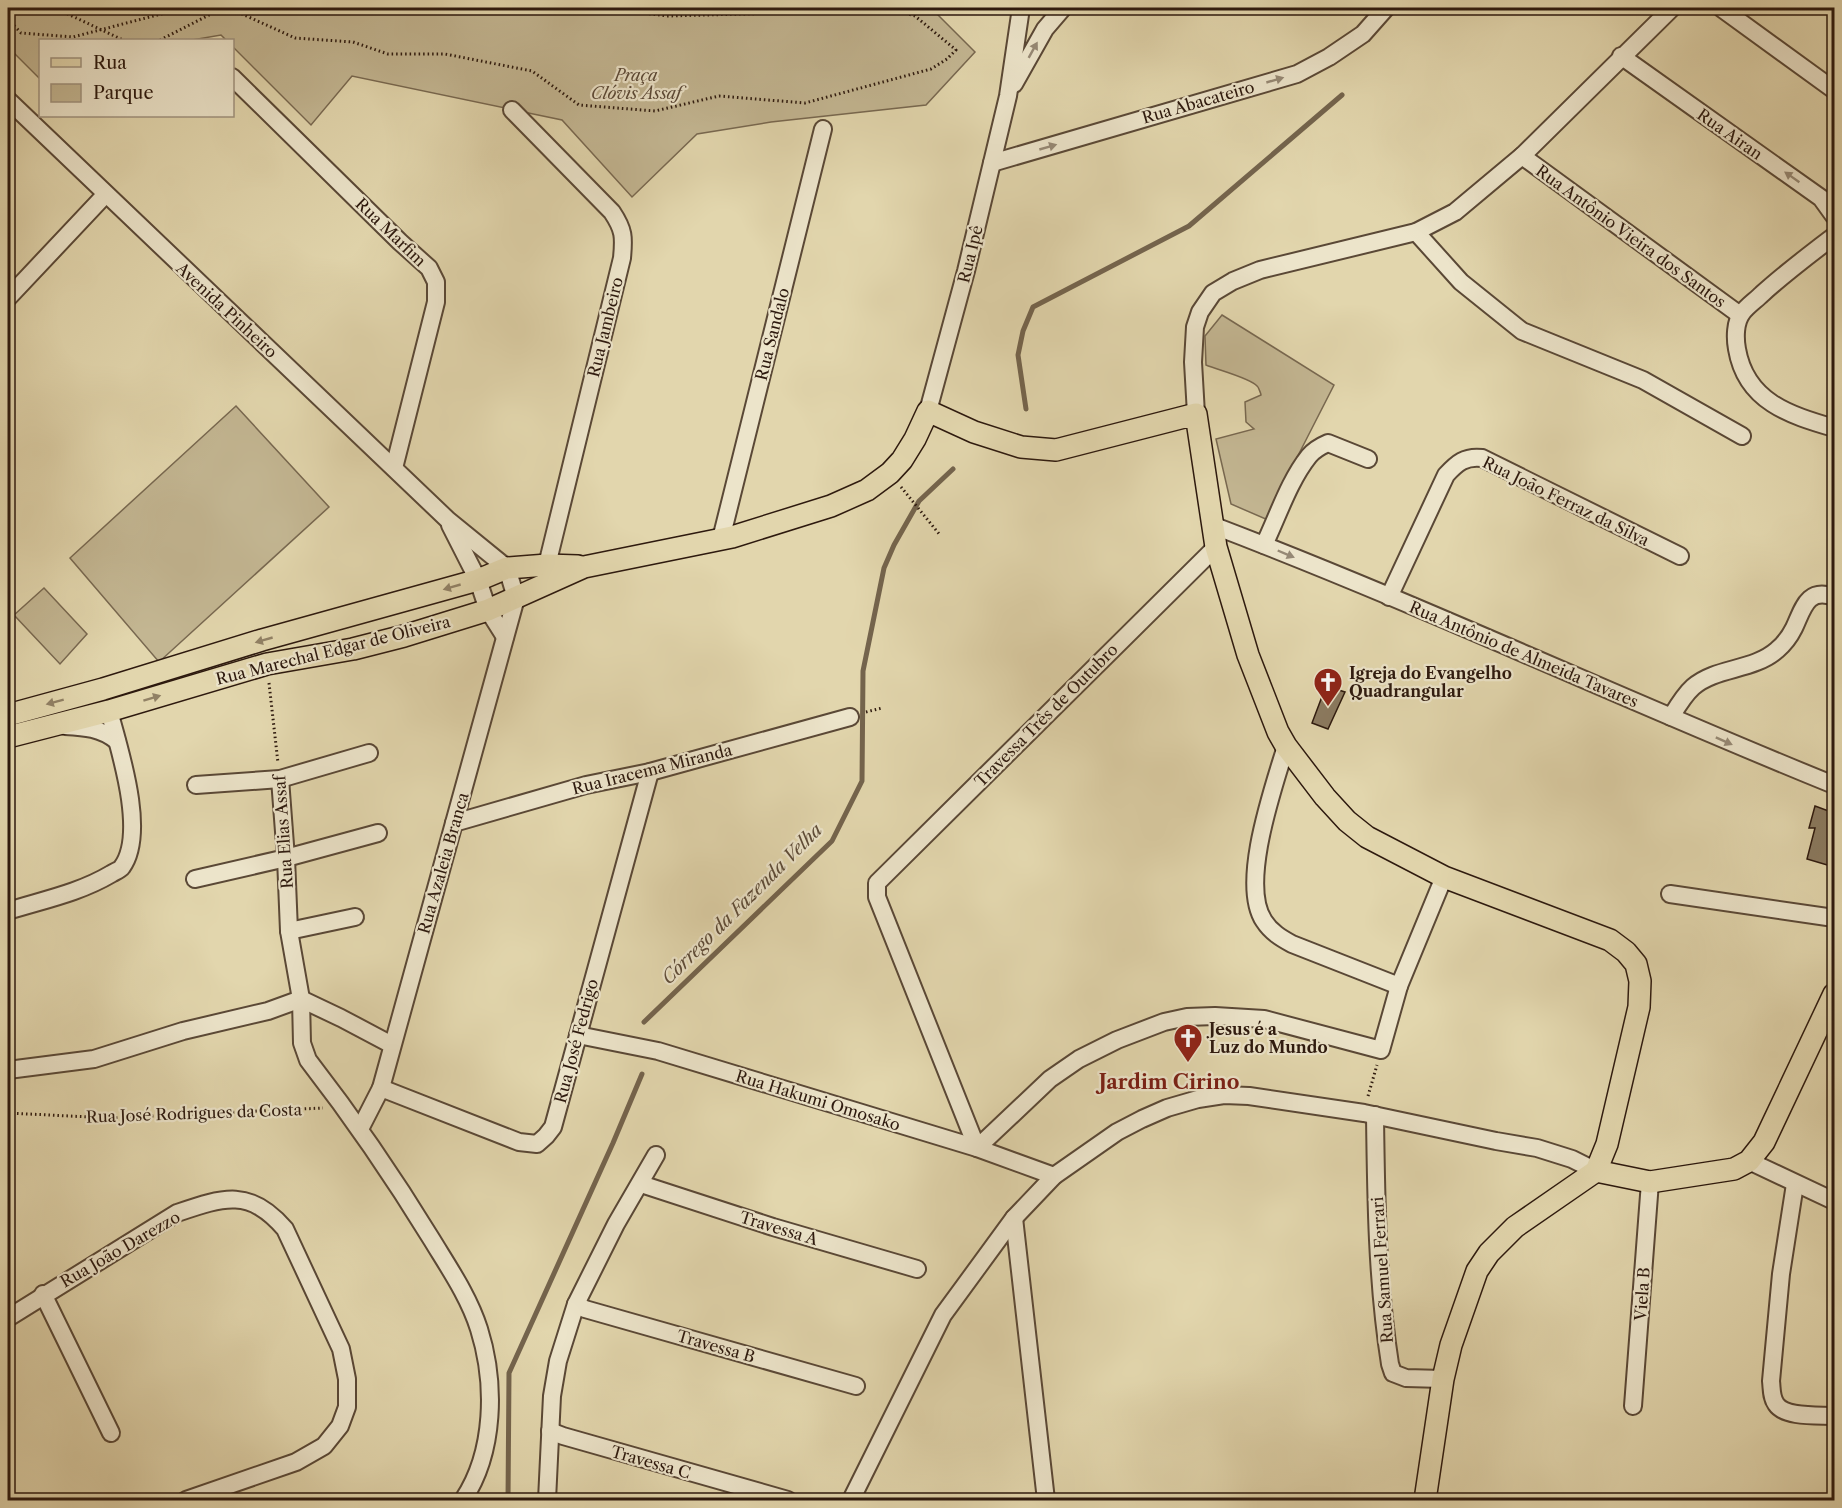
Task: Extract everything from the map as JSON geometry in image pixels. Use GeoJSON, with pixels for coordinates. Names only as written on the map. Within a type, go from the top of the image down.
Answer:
{"type":"FeatureCollection","features":[{"type":"Feature","properties":{"kind":"main road","name":"Rua Marechal Edgar de Oliveira"},"geometry":{"type":"LineString","coordinates":[[8,715],[103,689],[262,640],[478,580],[507,568],[548,574],[722,539],[831,506],[867,490],[890,473],[902,460],[915,439],[928,411]]}},
{"type":"Feature","properties":{"kind":"main road"},"geometry":{"type":"LineString","coordinates":[[928,411],[974,432],[1021,447],[1056,450],[1196,414],[1216,548],[1248,655],[1278,732],[1325,797],[1347,821],[1367,837],[1443,877],[1610,940],[1626,952],[1636,964],[1640,981],[1639,1007],[1607,1144],[1596,1171],[1515,1227],[1489,1253],[1477,1271],[1463,1305],[1443,1379],[1425,1500]]}},
{"type":"Feature","properties":{"kind":"main road","name":"Rua Marechal Edgar de Oliveira"},"geometry":{"type":"LineString","coordinates":[[8,737],[109,711],[267,664],[353,649],[488,610],[516,598],[548,574]]}},
{"type":"Feature","properties":{"kind":"main road"},"geometry":{"type":"LineString","coordinates":[[1596,1171],[1650,1182],[1734,1169],[1749,1161],[1768,1133],[1834,994]]}},
{"type":"Feature","properties":{"kind":"street","name":"Rua Ipê"},"geometry":{"type":"LineString","coordinates":[[928,411],[966,271],[1008,96],[1021,8]]}},
{"type":"Feature","properties":{"kind":"street","name":"Rua Ipê"},"geometry":{"type":"LineString","coordinates":[[1008,96],[1045,29],[1064,8]]}},
{"type":"Feature","properties":{"kind":"street","name":"Rua Abacateiro"},"geometry":{"type":"LineString","coordinates":[[992,163],[1297,74],[1329,57],[1362,34],[1386,8]]}},
{"type":"Feature","properties":{"kind":"street"},"geometry":{"type":"LineString","coordinates":[[1196,414],[1193,362],[1195,327],[1200,312],[1213,292],[1260,270],[1416,232],[1455,212],[1522,156],[1672,8]]}},
{"type":"Feature","properties":{"kind":"street"},"geometry":{"type":"LineString","coordinates":[[1721,8],[1834,90]]}},
{"type":"Feature","properties":{"kind":"street","name":"Rua Airan"},"geometry":{"type":"LineString","coordinates":[[1621,56],[1821,198],[1834,216]]}},
{"type":"Feature","properties":{"kind":"street","name":"Rua Marfim"},"geometry":{"type":"LineString","coordinates":[[234,78],[429,268],[435,282],[436,302],[394,468]]}},
{"type":"Feature","properties":{"kind":"street","name":"Avenida Pinheiro"},"geometry":{"type":"LineString","coordinates":[[8,100],[447,520],[507,568]]}},
{"type":"Feature","properties":{"kind":"street","name":"Rua Jambeiro"},"geometry":{"type":"LineString","coordinates":[[512,110],[612,212],[622,227],[624,240],[622,258],[548,574]]}},
{"type":"Feature","properties":{"kind":"street","name":"Rua Sandalo"},"geometry":{"type":"LineString","coordinates":[[722,539],[823,129]]}},
{"type":"Feature","properties":{"kind":"street","name":"Rua Antônio Vieira dos Santos"},"geometry":{"type":"LineString","coordinates":[[1522,156],[1740,315]]}},
{"type":"Feature","properties":{"kind":"street"},"geometry":{"type":"LineString","coordinates":[[8,298],[105,195]]}},
{"type":"Feature","properties":{"kind":"street"},"geometry":{"type":"LineString","coordinates":[[1416,232],[1461,282],[1521,331],[1643,380],[1742,436]]}},
{"type":"Feature","properties":{"kind":"street"},"geometry":{"type":"LineString","coordinates":[[1834,236],[1798,263],[1740,315],[1736,341],[1739,362],[1749,382],[1764,398],[1786,412],[1834,428]]}},
{"type":"Feature","properties":{"kind":"street"},"geometry":{"type":"LineString","coordinates":[[1264,545],[1294,483],[1310,455],[1317,448],[1328,442],[1368,459]]}},
{"type":"Feature","properties":{"kind":"street","name":"Rua João Ferraz da Silva"},"geometry":{"type":"LineString","coordinates":[[1389,597],[1446,475],[1455,464],[1471,457],[1482,458],[1540,485],[1680,556]]}},
{"type":"Feature","properties":{"kind":"street","name":"Avenida Pinheiro"},"geometry":{"type":"LineString","coordinates":[[447,520],[478,580],[488,610]]}},
{"type":"Feature","properties":{"kind":"street","name":"Rua Antônio de Almeida Tavares"},"geometry":{"type":"LineString","coordinates":[[1212,525],[1553,665],[1834,785]]}},
{"type":"Feature","properties":{"kind":"street","name":"Travessa Três de Outubro"},"geometry":{"type":"LineString","coordinates":[[977,1148],[877,897],[878,883],[1216,548]]}},
{"type":"Feature","properties":{"kind":"street"},"geometry":{"type":"LineString","coordinates":[[507,568],[516,598]]}},
{"type":"Feature","properties":{"kind":"street"},"geometry":{"type":"LineString","coordinates":[[1671,717],[1688,692],[1703,680],[1761,661],[1779,649],[1793,631],[1807,601],[1813,596],[1826,594],[1834,597]]}},
{"type":"Feature","properties":{"kind":"street","name":"Rua Azaleia Branca"},"geometry":{"type":"LineString","coordinates":[[360,1129],[381,1088],[516,598]]}},
{"type":"Feature","properties":{"kind":"street"},"geometry":{"type":"LineString","coordinates":[[488,610],[505,637]]}},
{"type":"Feature","properties":{"kind":"street"},"geometry":{"type":"LineString","coordinates":[[8,911],[90,886],[122,868],[130,848],[132,827],[127,776],[109,711]]}},
{"type":"Feature","properties":{"kind":"street","name":"Rua Iracema Miranda"},"geometry":{"type":"LineString","coordinates":[[454,823],[586,785],[651,772],[850,717]]}},
{"type":"Feature","properties":{"kind":"street"},"geometry":{"type":"LineString","coordinates":[[55,725],[92,728],[107,733],[117,741]]}},
{"type":"Feature","properties":{"kind":"street"},"geometry":{"type":"LineString","coordinates":[[1286,746],[1268,804],[1258,852],[1255,884],[1257,904],[1263,920],[1276,935],[1292,944],[1400,986]]}},
{"type":"Feature","properties":{"kind":"street"},"geometry":{"type":"LineString","coordinates":[[196,785],[280,779],[369,753]]}},
{"type":"Feature","properties":{"kind":"street","name":"Rua José Fedrigo"},"geometry":{"type":"LineString","coordinates":[[381,1088],[519,1142],[537,1144],[546,1137],[553,1127],[651,772]]}},
{"type":"Feature","properties":{"kind":"street","name":"Rua Elias Assaf"},"geometry":{"type":"LineString","coordinates":[[280,779],[289,931],[301,999]]}},
{"type":"Feature","properties":{"kind":"street"},"geometry":{"type":"LineString","coordinates":[[195,879],[286,858],[378,833]]}},
{"type":"Feature","properties":{"kind":"street"},"geometry":{"type":"LineString","coordinates":[[977,1148],[1050,1079],[1079,1059],[1117,1040],[1176,1019],[1215,1016],[1264,1019],[1381,1050],[1400,986],[1443,877]]}},
{"type":"Feature","properties":{"kind":"street"},"geometry":{"type":"LineString","coordinates":[[1670,894],[1834,918]]}},
{"type":"Feature","properties":{"kind":"street"},"geometry":{"type":"LineString","coordinates":[[289,931],[355,917]]}},
{"type":"Feature","properties":{"kind":"street"},"geometry":{"type":"LineString","coordinates":[[8,1070],[94,1059],[183,1031],[268,1011],[301,999],[392,1045]]}},
{"type":"Feature","properties":{"kind":"street"},"geometry":{"type":"LineString","coordinates":[[301,999],[302,1043],[308,1060],[360,1129],[459,1284],[478,1327],[486,1355],[489,1384],[488,1423],[483,1457],[472,1486],[463,1500]]}},
{"type":"Feature","properties":{"kind":"street","name":"Rua Hakumi Omosako"},"geometry":{"type":"LineString","coordinates":[[578,1035],[658,1051],[977,1148],[1054,1176]]}},
{"type":"Feature","properties":{"kind":"street"},"geometry":{"type":"LineString","coordinates":[[851,1500],[943,1315],[1014,1218],[1054,1176],[1117,1132],[1142,1119],[1198,1098],[1249,1095],[1370,1114],[1537,1148],[1572,1159],[1596,1171]]}},
{"type":"Feature","properties":{"kind":"street","name":"Rua Samuel Ferrari"},"geometry":{"type":"LineString","coordinates":[[1370,1114],[1381,1279],[1390,1364],[1393,1373],[1406,1378],[1443,1379]]}},
{"type":"Feature","properties":{"kind":"street"},"geometry":{"type":"LineString","coordinates":[[547,1500],[552,1396],[558,1361],[576,1304],[616,1224],[656,1155]]}},
{"type":"Feature","properties":{"kind":"street"},"geometry":{"type":"LineString","coordinates":[[1749,1161],[1834,1202]]}},
{"type":"Feature","properties":{"kind":"street","name":"Viela B"},"geometry":{"type":"LineString","coordinates":[[1634,1406],[1650,1182]]}},
{"type":"Feature","properties":{"kind":"street","name":"Travessa A"},"geometry":{"type":"LineString","coordinates":[[641,1184],[773,1227],[918,1269]]}},
{"type":"Feature","properties":{"kind":"street"},"geometry":{"type":"LineString","coordinates":[[1795,1184],[1781,1274],[1771,1381],[1772,1396],[1776,1405],[1783,1411],[1834,1416]]}},
{"type":"Feature","properties":{"kind":"street","name":"Rua João Darezzo"},"geometry":{"type":"LineString","coordinates":[[8,1318],[177,1213],[205,1203],[230,1199],[252,1202],[272,1214],[285,1229],[341,1349],[347,1379],[347,1407],[340,1426],[324,1446],[296,1462],[186,1500]]}},
{"type":"Feature","properties":{"kind":"street"},"geometry":{"type":"LineString","coordinates":[[1014,1218],[1046,1500]]}},
{"type":"Feature","properties":{"kind":"street"},"geometry":{"type":"LineString","coordinates":[[44,1294],[111,1433]]}},
{"type":"Feature","properties":{"kind":"street","name":"Travessa B"},"geometry":{"type":"LineString","coordinates":[[576,1304],[585,1309],[856,1386]]}},
{"type":"Feature","properties":{"kind":"street","name":"Travessa C"},"geometry":{"type":"LineString","coordinates":[[550,1431],[788,1500]]}},
{"type":"Feature","properties":{"kind":"path"},"geometry":{"type":"LineString","coordinates":[[55,8],[121,39]]}},
{"type":"Feature","properties":{"kind":"path"},"geometry":{"type":"LineString","coordinates":[[8,19],[21,33],[73,37],[184,8],[213,13]]}},
{"type":"Feature","properties":{"kind":"path"},"geometry":{"type":"LineString","coordinates":[[162,39],[213,13],[228,8],[295,38],[353,42],[388,54],[445,54],[532,71],[579,105],[655,111],[718,96],[805,103],[931,69],[956,50],[915,16],[894,10],[667,16],[604,8]]}},
{"type":"Feature","properties":{"kind":"path"},"geometry":{"type":"LineString","coordinates":[[906,493],[940,535]]}},
{"type":"Feature","properties":{"kind":"path","name":"Rua Elias Assaf"},"geometry":{"type":"LineString","coordinates":[[267,664],[280,779]]}},
{"type":"Feature","properties":{"kind":"path"},"geometry":{"type":"LineString","coordinates":[[1370,1114],[1381,1050]]}},
{"type":"Feature","properties":{"kind":"path","name":"Rua José Rodrigues da Costa"},"geometry":{"type":"LineString","coordinates":[[8,1113],[110,1118],[345,1107]]}},
{"type":"Feature","properties":{"kind":"green space","name":"Praça Clóvis Assaf"},"geometry":{"type":"Polygon","coordinates":[[[8,8],[931,8],[975,52],[926,105],[771,122],[697,134],[632,197],[562,120],[352,76],[311,125],[234,48],[234,39],[225,39],[221,35],[198,39],[39,39],[39,78],[8,47],[8,8]]]}},
{"type":"Feature","properties":{"kind":"green space"},"geometry":{"type":"Polygon","coordinates":[[[1222,315],[1334,385],[1284,483],[1268,520],[1231,504],[1216,439],[1254,429],[1246,422],[1245,402],[1261,395],[1253,383],[1206,365],[1205,336],[1222,315]]]}},
{"type":"Feature","properties":{"kind":"green space"},"geometry":{"type":"Polygon","coordinates":[[[236,406],[329,507],[159,662],[70,558],[236,406]]]}},
{"type":"Feature","properties":{"kind":"green space"},"geometry":{"type":"Polygon","coordinates":[[[44,588],[87,634],[60,664],[14,615],[44,588]]]}},
{"type":"Feature","properties":{"kind":"building","name":"Igreja do Evangelho Quadrangular"},"geometry":{"type":"Polygon","coordinates":[[[1326,686],[1345,692],[1328,729],[1312,723],[1326,686]]]}},
{"type":"Feature","properties":{"kind":"building"},"geometry":{"type":"Polygon","coordinates":[[[1815,806],[1834,813],[1834,867],[1807,859],[1815,828],[1809,828],[1815,806]]]}},
{"type":"Feature","properties":{"kind":"waterway","name":"Córrego da Fazenda Velha"},"geometry":{"type":"LineString","coordinates":[[1026,409],[1018,355],[1023,331],[1033,307],[1189,226],[1342,95]]}},
{"type":"Feature","properties":{"kind":"waterway","name":"Córrego da Fazenda Velha"},"geometry":{"type":"LineString","coordinates":[[644,1022],[832,841],[862,781],[863,671],[884,568],[919,501],[953,469]]}},
{"type":"Feature","properties":{"kind":"waterway","name":"Córrego da Fazenda Velha"},"geometry":{"type":"LineString","coordinates":[[508,1500],[509,1373],[642,1074]]}},
{"type":"Feature","properties":{"kind":"place","name":"Igreja do Evangelho Quadrangular"},"geometry":{"type":"Point","coordinates":[1328,708]}},
{"type":"Feature","properties":{"kind":"place","name":"Jesus é a Luz do Mundo"},"geometry":{"type":"Point","coordinates":[1188,1064]}},
{"type":"Feature","properties":{"kind":"district","name":"Jardim Cirino"},"geometry":{"type":"Point","coordinates":[1169,1082]}}]}
